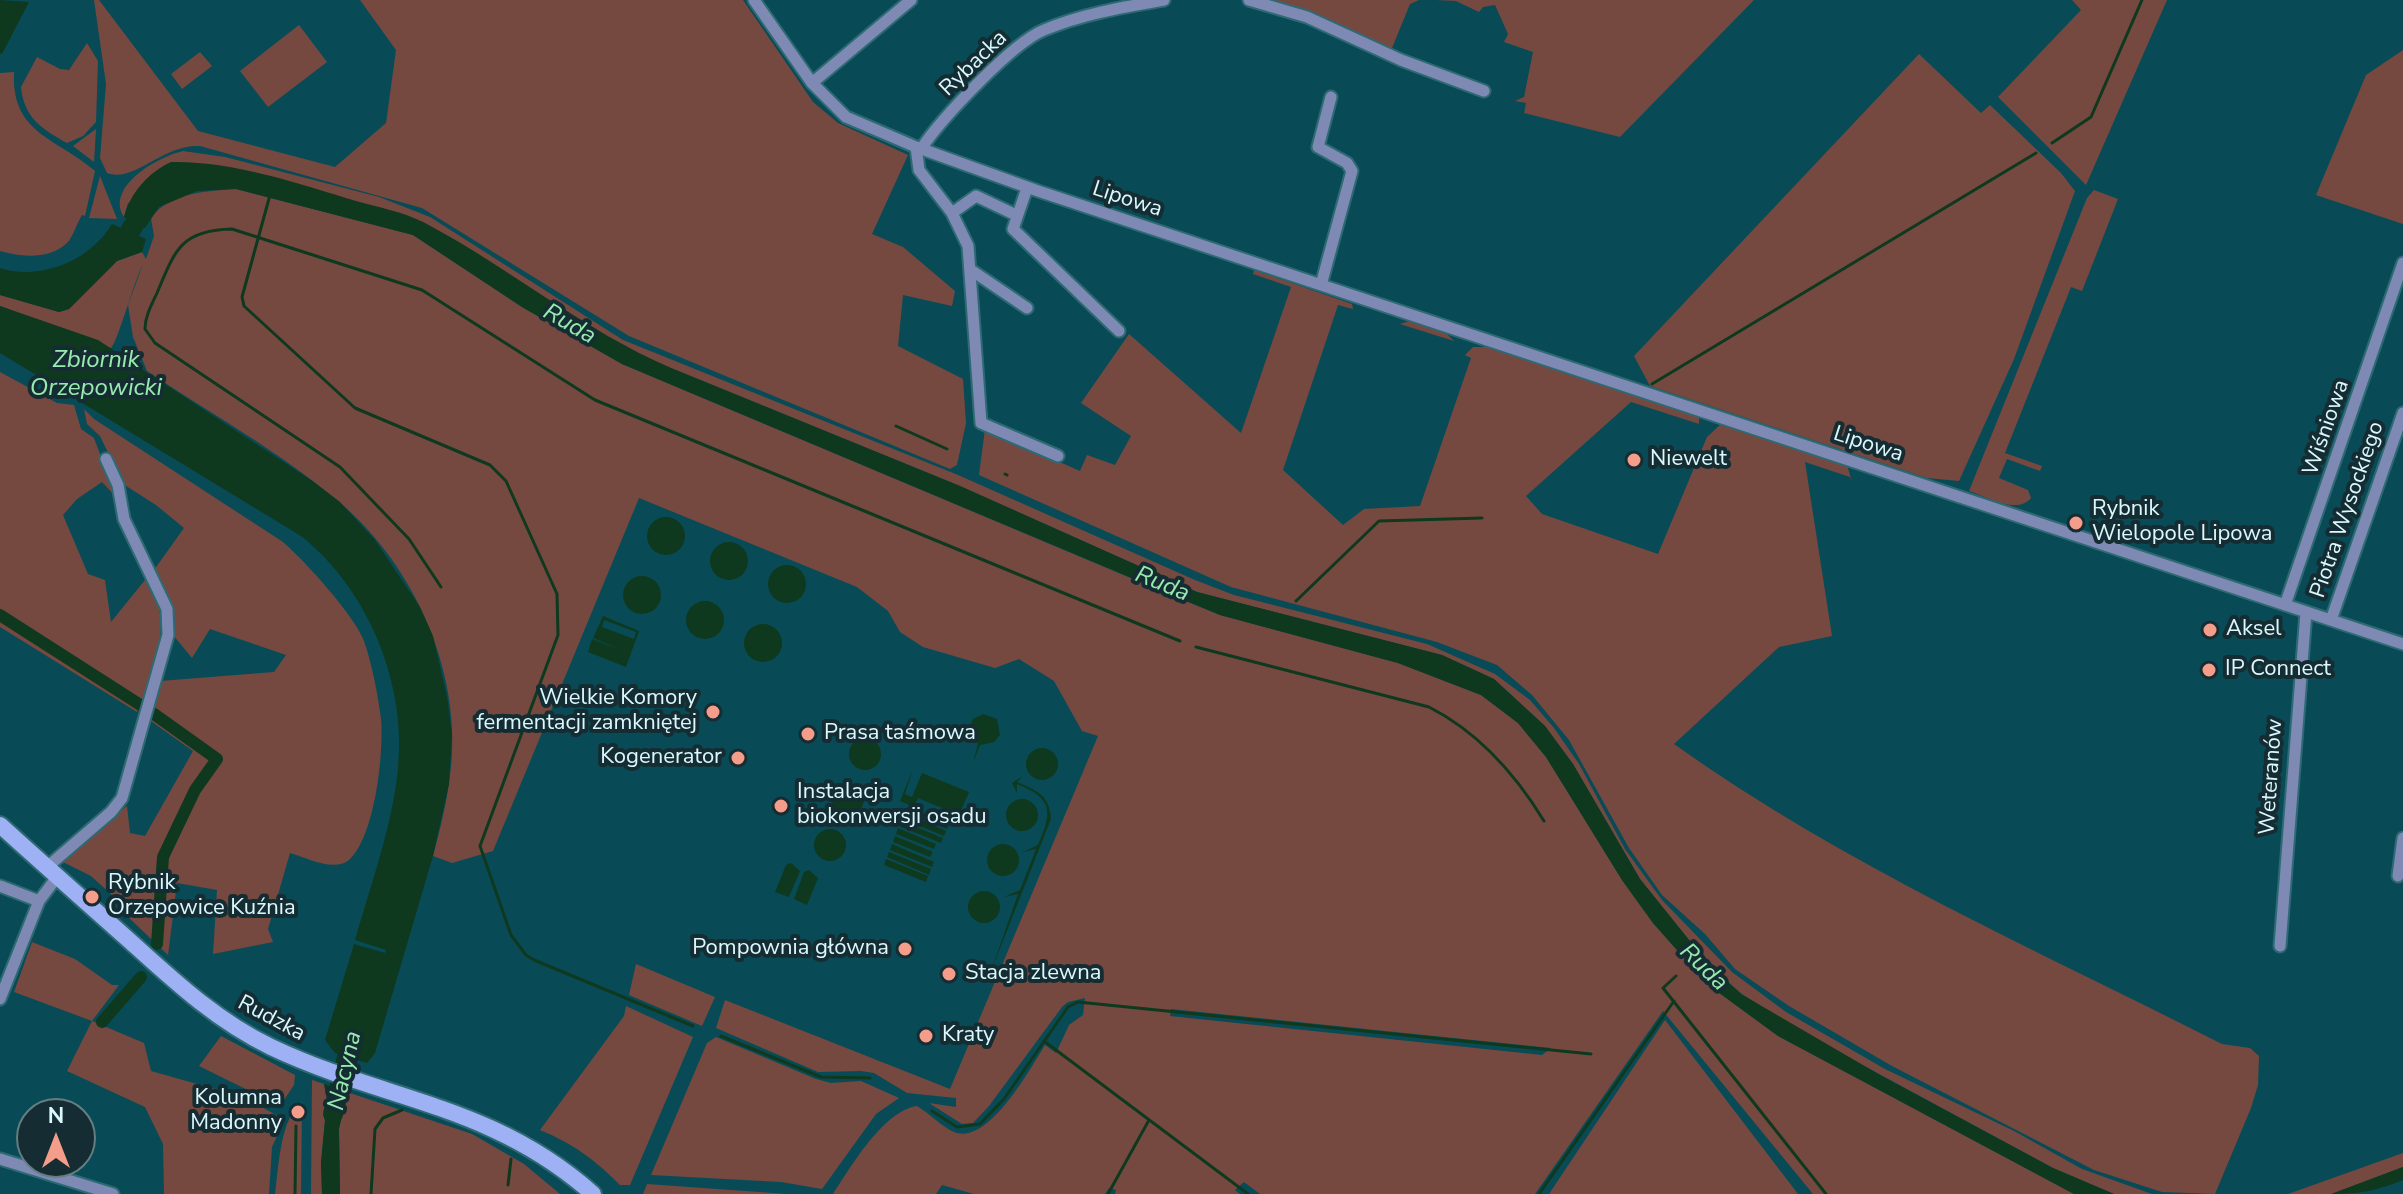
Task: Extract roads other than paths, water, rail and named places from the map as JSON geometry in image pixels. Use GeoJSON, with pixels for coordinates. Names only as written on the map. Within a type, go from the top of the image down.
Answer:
{"type":"FeatureCollection","features":[{"type":"Feature","properties":{"kind":"main road","name":"Rudzka"},"geometry":{"type":"LineString","coordinates":[[0,825],[208,1009],[270,1047],[320,1068],[449,1109],[495,1128],[543,1156],[593,1194]]}},
{"type":"Feature","properties":{"kind":"street"},"geometry":{"type":"LineString","coordinates":[[754,0],[812,83],[846,117],[918,148],[919,170],[952,213],[965,239],[971,270],[981,423],[1058,456]]}},
{"type":"Feature","properties":{"kind":"street"},"geometry":{"type":"LineString","coordinates":[[812,83],[911,0]]}},
{"type":"Feature","properties":{"kind":"street","name":"Rybacka"},"geometry":{"type":"LineString","coordinates":[[918,148],[1013,51],[1042,30],[1109,10],[1164,0]]}},
{"type":"Feature","properties":{"kind":"street"},"geometry":{"type":"LineString","coordinates":[[1249,0],[1307,17],[1401,60],[1484,91]]}},
{"type":"Feature","properties":{"kind":"street"},"geometry":{"type":"LineString","coordinates":[[1321,285],[1352,175],[1350,165],[1318,147],[1331,97]]}},
{"type":"Feature","properties":{"kind":"street","name":"Lipowa"},"geometry":{"type":"LineString","coordinates":[[918,148],[1027,188],[2403,644]]}},
{"type":"Feature","properties":{"kind":"street"},"geometry":{"type":"LineString","coordinates":[[1027,188],[1013,229],[1119,331]]}},
{"type":"Feature","properties":{"kind":"street"},"geometry":{"type":"LineString","coordinates":[[952,213],[976,196],[1016,215]]}},
{"type":"Feature","properties":{"kind":"street","name":"Wiśniowa"},"geometry":{"type":"LineString","coordinates":[[2285,605],[2403,263]]}},
{"type":"Feature","properties":{"kind":"street"},"geometry":{"type":"LineString","coordinates":[[971,270],[1027,308]]}},
{"type":"Feature","properties":{"kind":"street","name":"Piotra Wysockiego"},"geometry":{"type":"LineString","coordinates":[[2331,620],[2403,413]]}},
{"type":"Feature","properties":{"kind":"street"},"geometry":{"type":"LineString","coordinates":[[0,999],[2,986],[51,872],[122,798],[168,640],[167,609],[124,519],[118,485],[106,459]]}},
{"type":"Feature","properties":{"kind":"street","name":"Weteranów"},"geometry":{"type":"LineString","coordinates":[[2280,946],[2306,612]]}},
{"type":"Feature","properties":{"kind":"street"},"geometry":{"type":"LineString","coordinates":[[2398,876],[2403,838]]}},
{"type":"Feature","properties":{"kind":"street"},"geometry":{"type":"LineString","coordinates":[[0,886],[39,901]]}},
{"type":"Feature","properties":{"kind":"street"},"geometry":{"type":"LineString","coordinates":[[0,1159],[113,1194]]}},
{"type":"Feature","properties":{"kind":"water"},"geometry":{"type":"Polygon","coordinates":[[[0,0],[29,2],[2,54],[0,53],[0,0]]]}},
{"type":"Feature","properties":{"kind":"water"},"geometry":{"type":"Polygon","coordinates":[[[171,162],[218,165],[265,174],[408,216],[487,259],[607,336],[671,368],[960,486],[1197,592],[1442,655],[1494,679],[1545,726],[1573,764],[1640,879],[1710,966],[1741,994],[1880,1075],[2053,1168],[2114,1194],[2074,1194],[1778,1036],[1707,984],[1653,923],[1622,880],[1546,757],[1518,723],[1481,695],[1398,663],[1220,615],[622,364],[522,307],[413,235],[236,189],[197,191],[159,207],[145,228],[124,217],[142,184],[155,171],[171,162]]]}},
{"type":"Feature","properties":{"kind":"water","name":"Zbiornik Orzepowicki"},"geometry":{"type":"Polygon","coordinates":[[[112,224],[146,239],[142,252],[117,261],[69,309],[59,312],[0,295],[0,268],[31,272],[63,265],[91,248],[112,224]]]}},
{"type":"Feature","properties":{"kind":"water","name":"Zbiornik Orzepowicki"},"geometry":{"type":"Polygon","coordinates":[[[0,306],[98,340],[311,480],[340,502],[375,540],[420,607],[433,636],[447,696],[452,734],[449,784],[433,856],[375,1053],[367,1063],[335,1053],[325,1040],[354,944],[385,953],[386,950],[355,940],[391,812],[399,737],[389,672],[364,611],[325,558],[301,536],[0,353],[0,306]]]}},
{"type":"Feature","properties":{"kind":"water"},"geometry":{"type":"Polygon","coordinates":[[[666,517],[680,522],[685,536],[680,550],[666,555],[652,550],[647,536],[652,522],[666,517]]]}},
{"type":"Feature","properties":{"kind":"water"},"geometry":{"type":"Polygon","coordinates":[[[729,542],[743,547],[748,561],[743,575],[729,580],[715,575],[710,561],[715,547],[729,542]]]}},
{"type":"Feature","properties":{"kind":"water"},"geometry":{"type":"Polygon","coordinates":[[[787,565],[801,570],[806,584],[801,598],[787,603],[773,598],[768,584],[773,570],[787,565]]]}},
{"type":"Feature","properties":{"kind":"water"},"geometry":{"type":"Polygon","coordinates":[[[642,576],[656,581],[661,595],[656,609],[642,614],[628,609],[623,595],[628,581],[642,576]]]}},
{"type":"Feature","properties":{"kind":"water"},"geometry":{"type":"Polygon","coordinates":[[[705,601],[719,606],[724,620],[719,634],[705,639],[691,634],[686,620],[691,606],[705,601]]]}},
{"type":"Feature","properties":{"kind":"water"},"geometry":{"type":"Polygon","coordinates":[[[603,616],[639,631],[626,667],[588,652],[592,639],[623,651],[593,638],[603,616]],[[604,620],[602,627],[634,639],[636,632],[604,620]]]}},
{"type":"Feature","properties":{"kind":"water"},"geometry":{"type":"Polygon","coordinates":[[[763,624],[777,629],[782,643],[777,657],[763,662],[749,657],[744,643],[749,629],[763,624]]]}},
{"type":"Feature","properties":{"kind":"water"},"geometry":{"type":"Polygon","coordinates":[[[983,714],[997,719],[1000,735],[994,742],[980,745],[973,763],[978,744],[969,729],[973,719],[983,714]]]}},
{"type":"Feature","properties":{"kind":"water"},"geometry":{"type":"Polygon","coordinates":[[[865,738],[876,743],[881,754],[876,765],[865,770],[854,765],[849,754],[854,743],[865,738]]]}},
{"type":"Feature","properties":{"kind":"water"},"geometry":{"type":"Polygon","coordinates":[[[1042,748],[1053,753],[1058,764],[1053,775],[1042,780],[1031,775],[1026,764],[1031,753],[1042,748]]]}},
{"type":"Feature","properties":{"kind":"water"},"geometry":{"type":"Polygon","coordinates":[[[913,769],[905,794],[912,797],[922,773],[969,792],[959,815],[918,798],[914,807],[900,801],[913,769]]]}},
{"type":"Feature","properties":{"kind":"water"},"geometry":{"type":"Polygon","coordinates":[[[1023,776],[1017,782],[1045,799],[1051,819],[991,971],[1018,894],[1004,897],[1020,890],[1036,849],[1023,852],[1038,845],[1046,824],[1044,801],[1017,784],[1017,793],[1012,783],[1023,776]]]}},
{"type":"Feature","properties":{"kind":"water"},"geometry":{"type":"Polygon","coordinates":[[[848,783],[859,788],[864,799],[859,810],[848,815],[837,810],[832,799],[837,788],[848,783]]]}},
{"type":"Feature","properties":{"kind":"water"},"geometry":{"type":"Polygon","coordinates":[[[1022,799],[1033,804],[1038,815],[1033,826],[1022,831],[1011,826],[1006,815],[1011,804],[1022,799]]]}},
{"type":"Feature","properties":{"kind":"water"},"geometry":{"type":"Polygon","coordinates":[[[907,807],[949,823],[947,829],[905,811],[907,807]]]}},
{"type":"Feature","properties":{"kind":"water"},"geometry":{"type":"Polygon","coordinates":[[[904,813],[946,831],[944,836],[902,819],[904,813]]]}},
{"type":"Feature","properties":{"kind":"water"},"geometry":{"type":"Polygon","coordinates":[[[901,821],[943,838],[941,843],[899,826],[901,821]]]}},
{"type":"Feature","properties":{"kind":"water"},"geometry":{"type":"Polygon","coordinates":[[[898,828],[936,844],[934,849],[896,834],[898,828]]]}},
{"type":"Feature","properties":{"kind":"water"},"geometry":{"type":"Polygon","coordinates":[[[830,829],[841,834],[846,845],[841,856],[830,861],[819,856],[814,845],[819,834],[830,829]]]}},
{"type":"Feature","properties":{"kind":"water"},"geometry":{"type":"Polygon","coordinates":[[[895,836],[933,852],[930,857],[893,842],[895,836]]]}},
{"type":"Feature","properties":{"kind":"water"},"geometry":{"type":"Polygon","coordinates":[[[892,844],[934,862],[932,867],[890,850],[892,844]]]}},
{"type":"Feature","properties":{"kind":"water"},"geometry":{"type":"Polygon","coordinates":[[[1003,844],[1014,849],[1019,860],[1014,871],[1003,876],[992,871],[987,860],[992,849],[1003,844]]]}},
{"type":"Feature","properties":{"kind":"water"},"geometry":{"type":"Polygon","coordinates":[[[889,852],[931,869],[929,875],[887,857],[889,852]]]}},
{"type":"Feature","properties":{"kind":"water"},"geometry":{"type":"Polygon","coordinates":[[[886,859],[928,876],[926,882],[884,865],[886,859]]]}},
{"type":"Feature","properties":{"kind":"water"},"geometry":{"type":"Polygon","coordinates":[[[791,863],[800,871],[789,897],[775,892],[786,865],[791,863]]]}},
{"type":"Feature","properties":{"kind":"water"},"geometry":{"type":"Polygon","coordinates":[[[809,870],[818,878],[807,905],[794,899],[804,872],[809,870]]]}},
{"type":"Feature","properties":{"kind":"water"},"geometry":{"type":"Polygon","coordinates":[[[984,891],[995,896],[1000,907],[995,918],[984,923],[973,918],[968,907],[973,896],[984,891]]]}},
{"type":"Feature","properties":{"kind":"water"},"geometry":{"type":"Polygon","coordinates":[[[324,1084],[347,1092],[339,1129],[340,1194],[322,1194],[321,1163],[327,1099],[324,1084]]]}},
{"type":"Feature","properties":{"kind":"water"},"geometry":{"type":"Polygon","coordinates":[[[2403,1167],[2403,1180],[2394,1184],[2367,1191],[2331,1194],[2403,1167]]]}},
{"type":"Feature","properties":{"kind":"waterway"},"geometry":{"type":"LineString","coordinates":[[2052,143],[2091,117],[2142,0]]}},
{"type":"Feature","properties":{"kind":"waterway"},"geometry":{"type":"LineString","coordinates":[[1652,384],[2036,153]]}},
{"type":"Feature","properties":{"kind":"waterway"},"geometry":{"type":"LineString","coordinates":[[270,195],[242,297],[244,306],[355,408],[490,465],[506,481],[557,594],[558,635],[480,846],[511,935],[526,955],[534,960],[693,1026]]}},
{"type":"Feature","properties":{"kind":"waterway","name":"Ruda"},"geometry":{"type":"LineString","coordinates":[[130,231],[149,201]]}},
{"type":"Feature","properties":{"kind":"waterway"},"geometry":{"type":"LineString","coordinates":[[441,587],[409,539],[340,467],[155,343],[145,329],[147,315],[175,254],[191,238],[201,233],[232,229],[422,290],[595,400],[1180,641]]}},
{"type":"Feature","properties":{"kind":"waterway"},"geometry":{"type":"LineString","coordinates":[[896,426],[947,449]]}},
{"type":"Feature","properties":{"kind":"waterway"},"geometry":{"type":"LineString","coordinates":[[1296,601],[1379,521],[1482,518]]}},
{"type":"Feature","properties":{"kind":"waterway"},"geometry":{"type":"LineString","coordinates":[[0,615],[142,706]]}},
{"type":"Feature","properties":{"kind":"waterway"},"geometry":{"type":"LineString","coordinates":[[1196,647],[1429,707],[1480,742],[1521,787],[1544,821]]}},
{"type":"Feature","properties":{"kind":"waterway"},"geometry":{"type":"LineString","coordinates":[[154,714],[217,759],[195,790],[163,857],[157,944]]}},
{"type":"Feature","properties":{"kind":"waterway"},"geometry":{"type":"LineString","coordinates":[[1676,976],[1663,988],[1826,1194]]}},
{"type":"Feature","properties":{"kind":"waterway"},"geometry":{"type":"LineString","coordinates":[[102,1022],[141,977]]}},
{"type":"Feature","properties":{"kind":"waterway"},"geometry":{"type":"LineString","coordinates":[[1539,1194],[1674,1001]]}},
{"type":"Feature","properties":{"kind":"waterway"},"geometry":{"type":"LineString","coordinates":[[932,1111],[957,1127],[980,1124],[1004,1099],[1068,1007],[1078,1002],[1591,1054]]}},
{"type":"Feature","properties":{"kind":"waterway","name":"Nacyna"},"geometry":{"type":"LineString","coordinates":[[333,1114],[353,1033]]}},
{"type":"Feature","properties":{"kind":"waterway"},"geometry":{"type":"LineString","coordinates":[[721,1036],[821,1077],[870,1078]]}},
{"type":"Feature","properties":{"kind":"waterway"},"geometry":{"type":"LineString","coordinates":[[1044,1041],[1248,1194]]}},
{"type":"Feature","properties":{"kind":"waterway"},"geometry":{"type":"LineString","coordinates":[[371,1194],[375,1129],[383,1118],[402,1110]]}},
{"type":"Feature","properties":{"kind":"waterway"},"geometry":{"type":"LineString","coordinates":[[1108,1194],[1149,1120]]}},
{"type":"Feature","properties":{"kind":"waterway"},"geometry":{"type":"LineString","coordinates":[[295,1194],[296,1126]]}},
{"type":"Feature","properties":{"kind":"waterway"},"geometry":{"type":"LineString","coordinates":[[508,1185],[511,1159]]}},
{"type":"Feature","properties":{"kind":"place","name":"Niewelt"},"geometry":{"type":"Point","coordinates":[1634,460]}},
{"type":"Feature","properties":{"kind":"place","name":"Rybnik Wielopole Lipowa"},"geometry":{"type":"Point","coordinates":[2076,523]}},
{"type":"Feature","properties":{"kind":"place","name":"Aksel"},"geometry":{"type":"Point","coordinates":[2210,630]}},
{"type":"Feature","properties":{"kind":"place","name":"IP Connect"},"geometry":{"type":"Point","coordinates":[2209,670]}},
{"type":"Feature","properties":{"kind":"place","name":"Wielkie Komory fermentacji zamkniętej"},"geometry":{"type":"Point","coordinates":[713,712]}},
{"type":"Feature","properties":{"kind":"place","name":"Prasa taśmowa"},"geometry":{"type":"Point","coordinates":[808,734]}},
{"type":"Feature","properties":{"kind":"place","name":"Kogenerator"},"geometry":{"type":"Point","coordinates":[738,758]}},
{"type":"Feature","properties":{"kind":"place","name":"Instalacja biokonwersji osadu"},"geometry":{"type":"Point","coordinates":[781,806]}},
{"type":"Feature","properties":{"kind":"place","name":"Rybnik Orzepowice Kuźnia"},"geometry":{"type":"Point","coordinates":[92,897]}},
{"type":"Feature","properties":{"kind":"place","name":"Pompownia główna"},"geometry":{"type":"Point","coordinates":[905,949]}},
{"type":"Feature","properties":{"kind":"place","name":"Stacja zlewna"},"geometry":{"type":"Point","coordinates":[949,974]}},
{"type":"Feature","properties":{"kind":"place","name":"Kraty"},"geometry":{"type":"Point","coordinates":[926,1036]}},
{"type":"Feature","properties":{"kind":"place","name":"Kolumna Madonny"},"geometry":{"type":"Point","coordinates":[298,1112]}}]}
